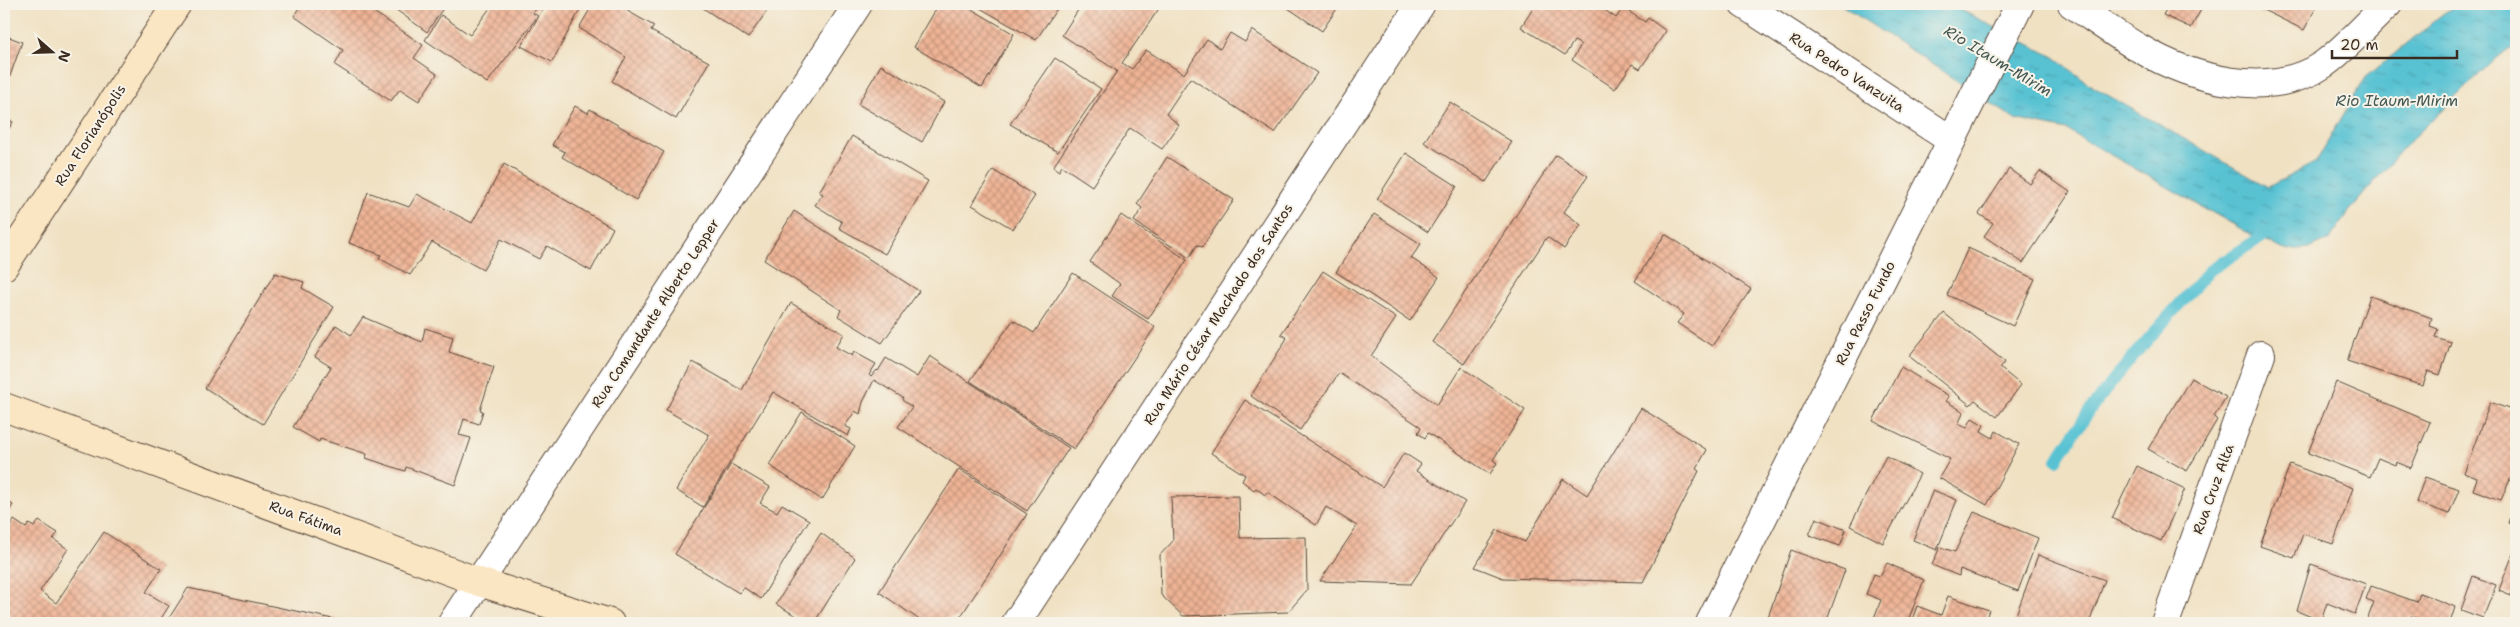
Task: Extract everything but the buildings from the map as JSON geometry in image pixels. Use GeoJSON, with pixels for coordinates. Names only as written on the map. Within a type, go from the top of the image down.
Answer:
{"type":"FeatureCollection","features":[{"type":"Feature","properties":{"kind":"main road","name":"Rua Florianópolis"},"geometry":{"type":"LineString","coordinates":[[4,266],[177,4]]}},
{"type":"Feature","properties":{"kind":"main road","name":"Rua Fátima"},"geometry":{"type":"LineString","coordinates":[[4,407],[479,582],[610,623]]}},
{"type":"Feature","properties":{"kind":"street","name":"Rua Comandante Alberto Lepper"},"geometry":{"type":"LineString","coordinates":[[452,623],[858,4]]}},
{"type":"Feature","properties":{"kind":"street","name":"Rua Mário César Machado dos Santos"},"geometry":{"type":"LineString","coordinates":[[1016,623],[1421,4]]}},
{"type":"Feature","properties":{"kind":"street","name":"Rua Pedro Vanzuita"},"geometry":{"type":"LineString","coordinates":[[1743,4],[1951,140]]}},
{"type":"Feature","properties":{"kind":"street","name":"Rua Passo Fundo"},"geometry":{"type":"LineString","coordinates":[[1710,623],[2020,4]]}},
{"type":"Feature","properties":{"kind":"street"},"geometry":{"type":"LineString","coordinates":[[2072,4],[2141,49],[2194,73],[2246,84],[2286,82],[2324,64],[2388,4]]}},
{"type":"Feature","properties":{"kind":"street","name":"Rua Cruz Alta"},"geometry":{"type":"LineString","coordinates":[[2164,623],[2262,355]]}},
{"type":"Feature","properties":{"kind":"water","name":"Rio Itaum-Mirim"},"geometry":{"type":"Polygon","coordinates":[[[1840,4],[1949,4],[2054,57],[2090,85],[2268,187],[2316,162],[2364,79],[2457,4],[2516,4],[2516,45],[2496,58],[2402,149],[2351,209],[2329,240],[2311,248],[2285,250],[2259,239],[2067,130],[2015,119],[1840,4]]]}},
{"type":"Feature","properties":{"kind":"waterway"},"geometry":{"type":"LineString","coordinates":[[2057,460],[2092,407],[2135,354],[2209,271],[2272,230]]}}]}
